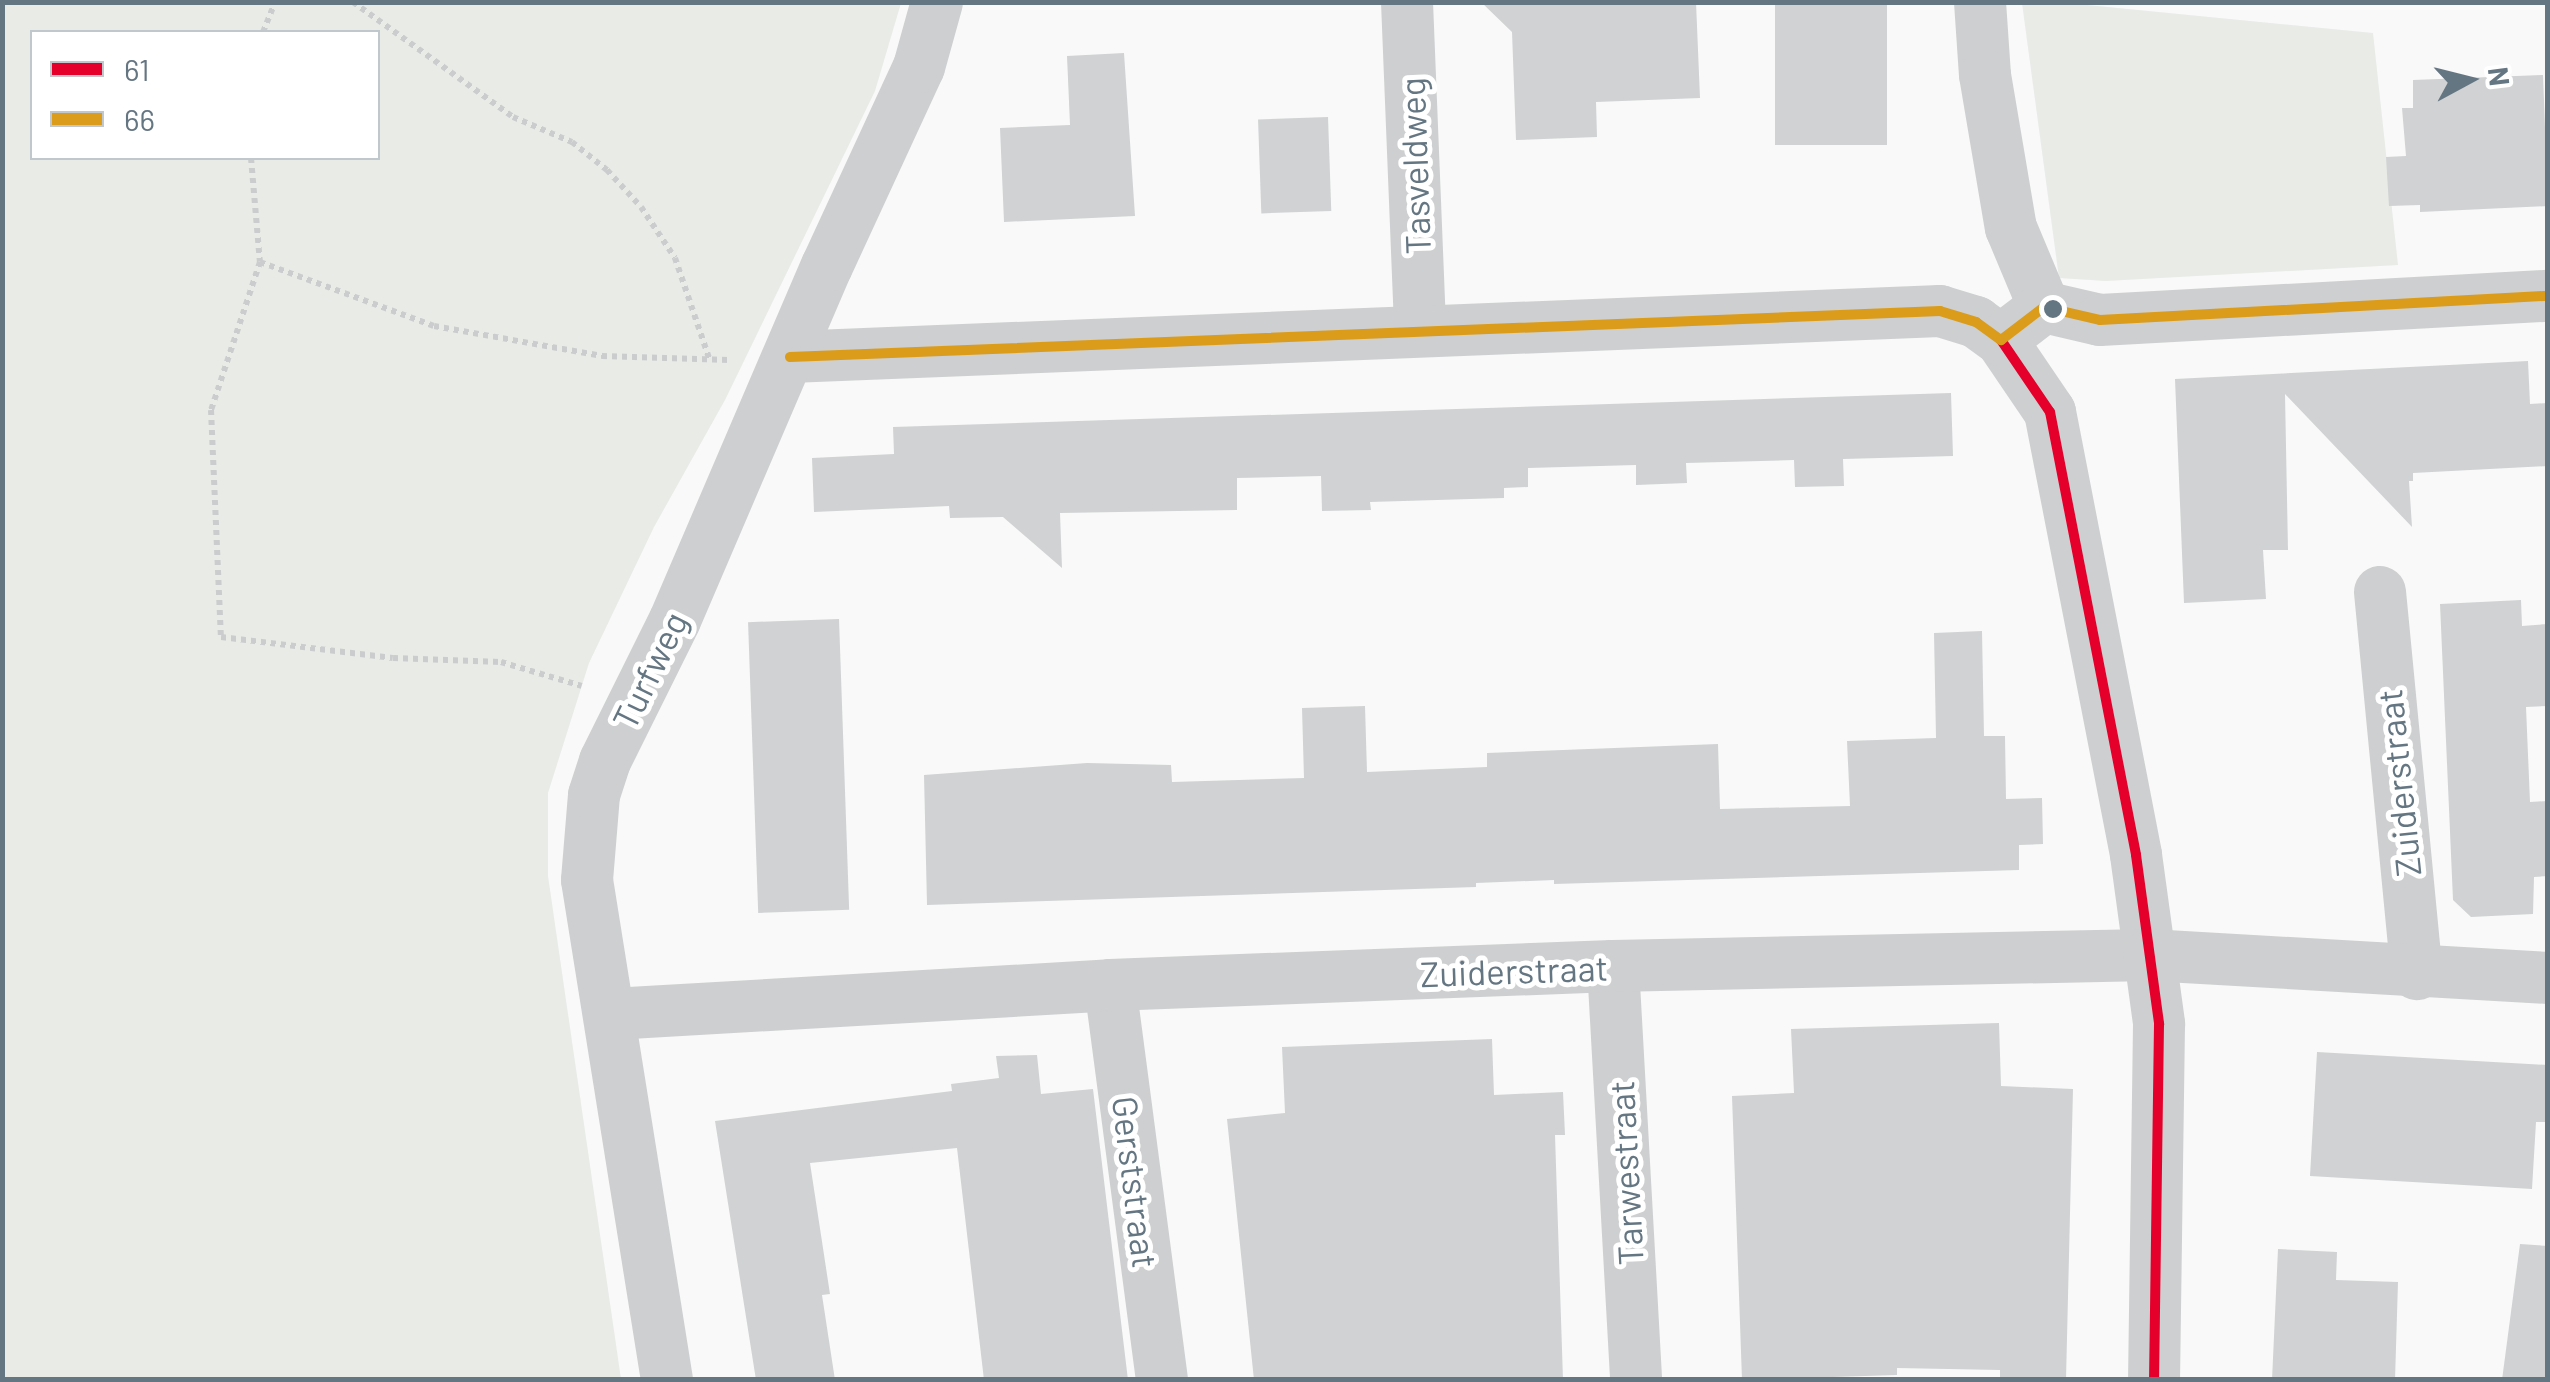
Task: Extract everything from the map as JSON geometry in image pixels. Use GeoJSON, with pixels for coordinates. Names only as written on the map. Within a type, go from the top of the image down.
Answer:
{"type":"FeatureCollection","features":[{"type":"Feature","properties":{"kind":"street","name":"Turfweg"},"geometry":{"type":"LineString","coordinates":[[667,1380],[612,1014],[587,880],[594,794],[604,761],[675,620],[919,67],[937,2]]}},
{"type":"Feature","properties":{"kind":"street","name":"Tasveldweg"},"geometry":{"type":"LineString","coordinates":[[1407,2],[1420,330]]}},
{"type":"Feature","properties":{"kind":"street"},"geometry":{"type":"LineString","coordinates":[[1980,2],[1985,74],[2011,228],[2044,307]]}},
{"type":"Feature","properties":{"kind":"street"},"geometry":{"type":"LineString","coordinates":[[2044,307],[2100,320],[2548,296]]}},
{"type":"Feature","properties":{"kind":"street"},"geometry":{"type":"LineString","coordinates":[[2001,340],[2044,307]]}},
{"type":"Feature","properties":{"kind":"street"},"geometry":{"type":"LineString","coordinates":[[790,356],[1940,311],[1976,322],[2001,340],[2050,412],[2136,855],[2159,1024],[2154,1380]]}},
{"type":"Feature","properties":{"kind":"street","name":"Zuiderstraat"},"geometry":{"type":"LineString","coordinates":[[2380,592],[2417,974]]}},
{"type":"Feature","properties":{"kind":"street","name":"Zuiderstraat"},"geometry":{"type":"LineString","coordinates":[[612,1014],[1110,985],[1614,966],[2150,955],[2417,974],[2548,978]]}},
{"type":"Feature","properties":{"kind":"street","name":"Tarwestraat"},"geometry":{"type":"LineString","coordinates":[[1614,966],[1636,1380]]}},
{"type":"Feature","properties":{"kind":"street","name":"Gerststraat"},"geometry":{"type":"LineString","coordinates":[[1110,985],[1162,1380]]}},
{"type":"Feature","properties":{"kind":"path"},"geometry":{"type":"LineString","coordinates":[[264,30],[275,2]]}},
{"type":"Feature","properties":{"kind":"path"},"geometry":{"type":"LineString","coordinates":[[260,262],[434,326],[602,356],[710,361],[675,258],[641,207],[607,170],[572,142],[513,116],[354,2]]}},
{"type":"Feature","properties":{"kind":"path"},"geometry":{"type":"LineString","coordinates":[[252,160],[260,262],[211,410],[221,637],[393,658],[501,662],[634,702]]}},
{"type":"Feature","properties":{"kind":"shaded area"},"geometry":{"type":"Polygon","coordinates":[[[3,2],[901,3],[875,91],[725,400],[654,527],[589,663],[548,793],[548,876],[621,1379],[3,1379],[3,2]]]}},
{"type":"Feature","properties":{"kind":"shaded area"},"geometry":{"type":"Polygon","coordinates":[[[2022,3],[2067,3],[2373,33],[2398,265],[2106,281],[2059,278],[2022,3]]]}},
{"type":"Feature","properties":{"kind":"building"},"geometry":{"type":"Polygon","coordinates":[[[1481,2],[1696,2],[1700,98],[1596,102],[1597,137],[1516,140],[1512,32],[1481,2]]]}},
{"type":"Feature","properties":{"kind":"building"},"geometry":{"type":"Polygon","coordinates":[[[1775,2],[1887,2],[1887,145],[1775,145],[1775,2]]]}},
{"type":"Feature","properties":{"kind":"building"},"geometry":{"type":"Polygon","coordinates":[[[1124,53],[1135,216],[1004,222],[1000,128],[1070,125],[1067,56],[1124,53]]]}},
{"type":"Feature","properties":{"kind":"building"},"geometry":{"type":"Polygon","coordinates":[[[2543,75],[2548,206],[2420,212],[2420,205],[2389,206],[2386,157],[2406,156],[2402,108],[2413,108],[2413,80],[2543,75]]]}},
{"type":"Feature","properties":{"kind":"building"},"geometry":{"type":"Polygon","coordinates":[[[1328,117],[1331,211],[1261,213],[1258,119],[1328,117]]]}},
{"type":"Feature","properties":{"kind":"building"},"geometry":{"type":"Polygon","coordinates":[[[2528,361],[2530,404],[2548,403],[2548,466],[2413,473],[2413,481],[2409,481],[2412,527],[2285,394],[2288,550],[2263,550],[2266,599],[2184,603],[2175,379],[2528,361]]]}},
{"type":"Feature","properties":{"kind":"building"},"geometry":{"type":"Polygon","coordinates":[[[1951,393],[1953,456],[1843,459],[1844,486],[1795,487],[1794,460],[1686,463],[1687,483],[1636,485],[1636,465],[1528,468],[1528,487],[1504,488],[1504,498],[1370,502],[1371,510],[1322,511],[1321,476],[1237,478],[1237,510],[1060,513],[1062,568],[1003,517],[950,518],[949,506],[814,512],[812,458],[894,454],[893,427],[1951,393]]]}},
{"type":"Feature","properties":{"kind":"building"},"geometry":{"type":"Polygon","coordinates":[[[2521,600],[2522,626],[2548,624],[2548,706],[2526,707],[2530,802],[2548,801],[2548,876],[2534,877],[2533,914],[2471,917],[2453,900],[2440,604],[2521,600]]]}},
{"type":"Feature","properties":{"kind":"building"},"geometry":{"type":"Polygon","coordinates":[[[839,619],[849,910],[758,913],[748,622],[839,619]]]}},
{"type":"Feature","properties":{"kind":"building"},"geometry":{"type":"Polygon","coordinates":[[[1982,631],[1984,736],[2005,736],[2006,799],[2042,798],[2043,844],[2019,845],[2019,870],[1554,884],[1554,880],[1476,883],[1476,887],[927,905],[924,775],[1087,763],[1171,765],[1172,782],[1304,778],[1302,708],[1365,706],[1367,772],[1487,767],[1487,753],[1718,744],[1720,809],[1850,806],[1847,741],[1936,738],[1934,633],[1982,631]]]}},
{"type":"Feature","properties":{"kind":"building"},"geometry":{"type":"Polygon","coordinates":[[[1999,1023],[2001,1086],[2073,1089],[2066,1380],[2000,1380],[2000,1370],[1897,1368],[1897,1375],[1742,1380],[1732,1096],[1794,1093],[1791,1029],[1999,1023]]]}},
{"type":"Feature","properties":{"kind":"building"},"geometry":{"type":"Polygon","coordinates":[[[1492,1039],[1494,1095],[1563,1092],[1565,1135],[1555,1135],[1563,1380],[1254,1380],[1227,1119],[1285,1113],[1282,1047],[1492,1039]]]}},
{"type":"Feature","properties":{"kind":"building"},"geometry":{"type":"Polygon","coordinates":[[[2317,1052],[2548,1065],[2548,1122],[2536,1122],[2532,1189],[2310,1176],[2317,1052]]]}},
{"type":"Feature","properties":{"kind":"building"},"geometry":{"type":"Polygon","coordinates":[[[1037,1055],[1041,1094],[1093,1089],[1128,1380],[984,1380],[957,1148],[810,1163],[830,1294],[822,1295],[835,1380],[756,1380],[715,1121],[952,1091],[951,1084],[999,1078],[996,1056],[1037,1055]]]}},
{"type":"Feature","properties":{"kind":"building"},"geometry":{"type":"Polygon","coordinates":[[[2520,1244],[2548,1246],[2548,1380],[2502,1380],[2520,1244]]]}},
{"type":"Feature","properties":{"kind":"building"},"geometry":{"type":"Polygon","coordinates":[[[2278,1249],[2337,1252],[2336,1280],[2398,1282],[2395,1380],[2272,1380],[2278,1249]]]}},
{"type":"Feature","properties":{"kind":"transit line","name":"66"},"geometry":{"type":"LineString","coordinates":[[790,357],[1940,311],[1976,322],[2001,340],[2044,307],[2100,320],[2548,296]]}},
{"type":"Feature","properties":{"kind":"transit line","name":"61"},"geometry":{"type":"LineString","coordinates":[[2001,340],[2050,412],[2136,855],[2159,1024],[2154,1380]]}}]}
